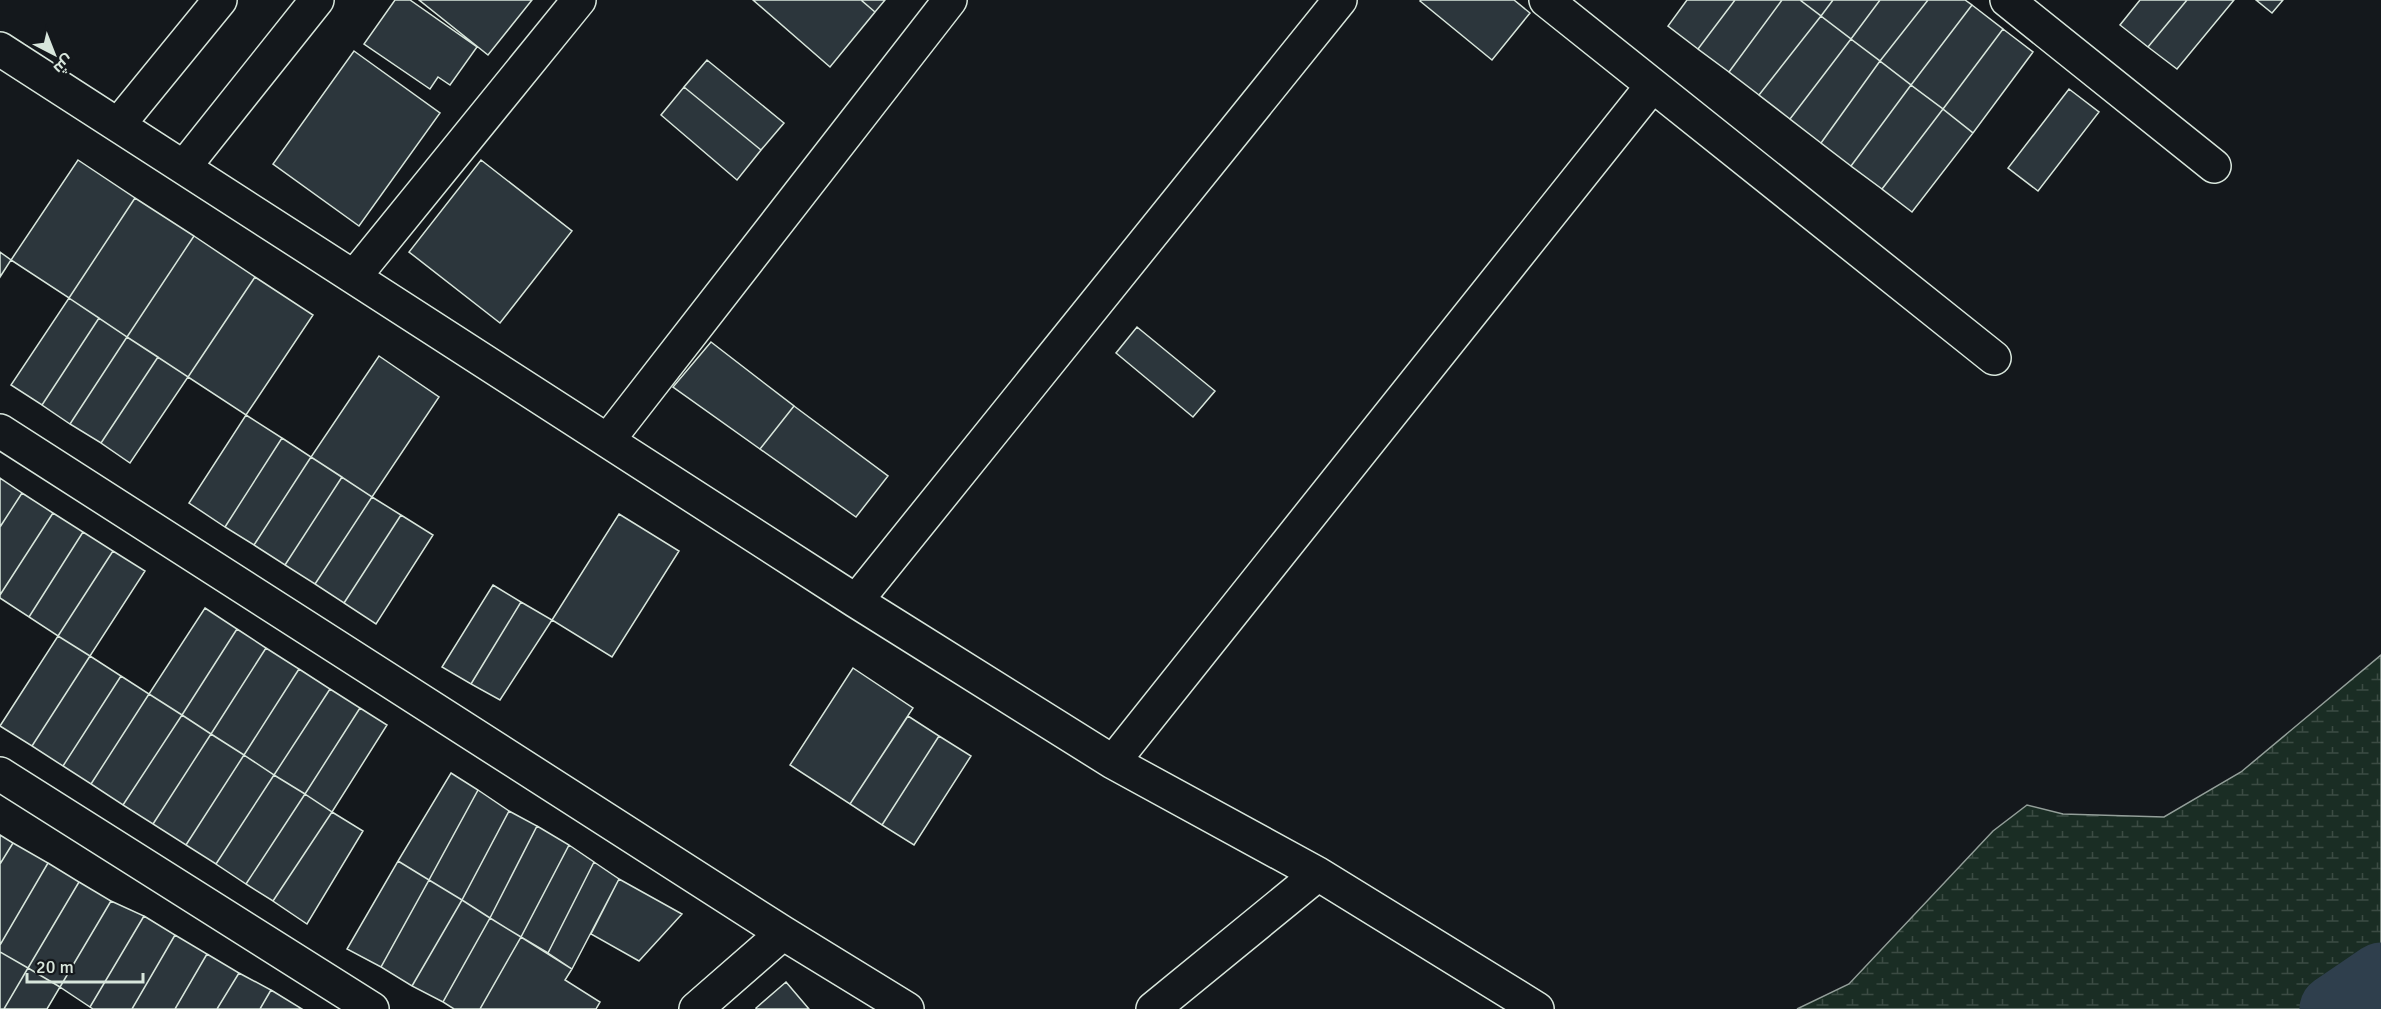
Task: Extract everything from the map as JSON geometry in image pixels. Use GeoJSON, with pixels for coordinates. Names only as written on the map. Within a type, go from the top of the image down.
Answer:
{"type":"FeatureCollection","features":[{"type":"Feature","properties":{"kind":"street"},"geometry":{"type":"LineString","coordinates":[[118,125],[220,0]]}},
{"type":"Feature","properties":{"kind":"street"},"geometry":{"type":"LineString","coordinates":[[184,167],[317,0]]}},
{"type":"Feature","properties":{"kind":"street"},"geometry":{"type":"LineString","coordinates":[[354,277],[579,0]]}},
{"type":"Feature","properties":{"kind":"street"},"geometry":{"type":"LineString","coordinates":[[608,440],[950,0]]}},
{"type":"Feature","properties":{"kind":"street"},"geometry":{"type":"LineString","coordinates":[[856,601],[1340,0]]}},
{"type":"Feature","properties":{"kind":"street"},"geometry":{"type":"LineString","coordinates":[[1546,0],[1994,358]]}},
{"type":"Feature","properties":{"kind":"street"},"geometry":{"type":"LineString","coordinates":[[2007,0],[2214,166]]}},
{"type":"Feature","properties":{"kind":"street"},"geometry":{"type":"LineString","coordinates":[[0,49],[856,601],[1113,762],[1318,874],[1537,1009]]}},
{"type":"Feature","properties":{"kind":"street"},"geometry":{"type":"LineString","coordinates":[[1113,762],[1652,86]]}},
{"type":"Feature","properties":{"kind":"street"},"geometry":{"type":"LineString","coordinates":[[0,431],[783,933],[907,1009]]}},
{"type":"Feature","properties":{"kind":"street"},"geometry":{"type":"LineString","coordinates":[[0,774],[372,1009]]}},
{"type":"Feature","properties":{"kind":"street"},"geometry":{"type":"LineString","coordinates":[[1153,1009],[1318,874]]}},
{"type":"Feature","properties":{"kind":"street"},"geometry":{"type":"LineString","coordinates":[[696,1009],[783,933]]}},
{"type":"Feature","properties":{"kind":"green space"},"geometry":{"type":"Polygon","coordinates":[[[2381,655],[2381,1009],[1797,1009],[1849,984],[1993,831],[2027,805],[2063,814],[2164,817],[2241,772],[2381,655]]]}},
{"type":"Feature","properties":{"kind":"building"},"geometry":{"type":"Polygon","coordinates":[[[395,0],[410,0],[477,47],[450,85],[438,77],[430,89],[364,44],[395,0]]]}},
{"type":"Feature","properties":{"kind":"building"},"geometry":{"type":"Polygon","coordinates":[[[419,0],[532,0],[488,55],[419,0]]]}},
{"type":"Feature","properties":{"kind":"building"},"geometry":{"type":"Polygon","coordinates":[[[753,0],[861,0],[875,12],[830,67],[753,0]]]}},
{"type":"Feature","properties":{"kind":"building"},"geometry":{"type":"Polygon","coordinates":[[[861,0],[885,0],[875,12],[861,0]]]}},
{"type":"Feature","properties":{"kind":"building"},"geometry":{"type":"Polygon","coordinates":[[[1421,0],[1514,0],[1530,13],[1492,60],[1421,0]]]}},
{"type":"Feature","properties":{"kind":"building"},"geometry":{"type":"Polygon","coordinates":[[[1687,0],[1735,0],[1698,49],[1668,26],[1687,0]]]}},
{"type":"Feature","properties":{"kind":"building"},"geometry":{"type":"Polygon","coordinates":[[[1735,0],[1782,0],[1729,72],[1698,49],[1735,0]]]}},
{"type":"Feature","properties":{"kind":"building"},"geometry":{"type":"Polygon","coordinates":[[[1782,0],[1800,0],[1821,16],[1759,95],[1729,72],[1782,0]]]}},
{"type":"Feature","properties":{"kind":"building"},"geometry":{"type":"Polygon","coordinates":[[[1800,0],[1833,0],[1821,16],[1800,0]]]}},
{"type":"Feature","properties":{"kind":"building"},"geometry":{"type":"Polygon","coordinates":[[[1833,0],[1880,0],[1851,39],[1821,16],[1833,0]]]}},
{"type":"Feature","properties":{"kind":"building"},"geometry":{"type":"Polygon","coordinates":[[[1880,0],[1928,0],[1880,61],[1851,39],[1880,0]]]}},
{"type":"Feature","properties":{"kind":"building"},"geometry":{"type":"Polygon","coordinates":[[[1928,0],[1965,0],[1972,5],[1911,85],[1880,61],[1928,0]]]}},
{"type":"Feature","properties":{"kind":"building"},"geometry":{"type":"Polygon","coordinates":[[[2140,0],[2187,0],[2148,47],[2120,25],[2140,0]]]}},
{"type":"Feature","properties":{"kind":"building"},"geometry":{"type":"Polygon","coordinates":[[[2187,0],[2234,0],[2177,69],[2148,47],[2187,0]]]}},
{"type":"Feature","properties":{"kind":"building"},"geometry":{"type":"Polygon","coordinates":[[[2256,0],[2283,0],[2272,13],[2256,0]]]}},
{"type":"Feature","properties":{"kind":"building"},"geometry":{"type":"Polygon","coordinates":[[[1972,5],[2003,29],[1943,109],[1911,85],[1972,5]]]}},
{"type":"Feature","properties":{"kind":"building"},"geometry":{"type":"Polygon","coordinates":[[[1821,16],[1851,39],[1790,119],[1759,95],[1821,16]]]}},
{"type":"Feature","properties":{"kind":"building"},"geometry":{"type":"Polygon","coordinates":[[[2003,29],[2033,52],[1973,133],[1943,109],[2003,29]]]}},
{"type":"Feature","properties":{"kind":"building"},"geometry":{"type":"Polygon","coordinates":[[[1851,39],[1880,61],[1821,143],[1790,119],[1851,39]]]}},
{"type":"Feature","properties":{"kind":"building"},"geometry":{"type":"Polygon","coordinates":[[[354,51],[440,113],[359,226],[273,164],[354,51]]]}},
{"type":"Feature","properties":{"kind":"building"},"geometry":{"type":"Polygon","coordinates":[[[707,60],[784,123],[761,150],[684,87],[707,60]]]}},
{"type":"Feature","properties":{"kind":"building"},"geometry":{"type":"Polygon","coordinates":[[[1880,61],[1911,85],[1851,166],[1821,143],[1880,61]]]}},
{"type":"Feature","properties":{"kind":"building"},"geometry":{"type":"Polygon","coordinates":[[[1911,85],[1943,109],[1882,189],[1851,166],[1911,85]]]}},
{"type":"Feature","properties":{"kind":"building"},"geometry":{"type":"Polygon","coordinates":[[[684,87],[761,150],[737,180],[661,115],[684,87]]]}},
{"type":"Feature","properties":{"kind":"building"},"geometry":{"type":"Polygon","coordinates":[[[2069,89],[2099,112],[2038,191],[2008,168],[2069,89]]]}},
{"type":"Feature","properties":{"kind":"building"},"geometry":{"type":"Polygon","coordinates":[[[1943,109],[1973,133],[1912,212],[1882,189],[1943,109]]]}},
{"type":"Feature","properties":{"kind":"building"},"geometry":{"type":"Polygon","coordinates":[[[78,160],[135,198],[69,298],[11,260],[78,160]]]}},
{"type":"Feature","properties":{"kind":"building"},"geometry":{"type":"Polygon","coordinates":[[[481,160],[572,231],[500,323],[409,252],[481,160]]]}},
{"type":"Feature","properties":{"kind":"building"},"geometry":{"type":"Polygon","coordinates":[[[135,198],[194,236],[127,337],[69,298],[135,198]]]}},
{"type":"Feature","properties":{"kind":"building"},"geometry":{"type":"Polygon","coordinates":[[[194,236],[255,277],[188,377],[127,337],[194,236]]]}},
{"type":"Feature","properties":{"kind":"building"},"geometry":{"type":"Polygon","coordinates":[[[0,252],[11,260],[0,277],[0,252]]]}},
{"type":"Feature","properties":{"kind":"building"},"geometry":{"type":"Polygon","coordinates":[[[255,277],[313,315],[246,415],[188,377],[255,277]]]}},
{"type":"Feature","properties":{"kind":"building"},"geometry":{"type":"Polygon","coordinates":[[[69,298],[99,318],[42,405],[11,385],[69,298]]]}},
{"type":"Feature","properties":{"kind":"building"},"geometry":{"type":"Polygon","coordinates":[[[99,318],[127,337],[70,424],[42,405],[99,318]]]}},
{"type":"Feature","properties":{"kind":"building"},"geometry":{"type":"Polygon","coordinates":[[[1137,327],[1215,391],[1193,417],[1116,353],[1137,327]]]}},
{"type":"Feature","properties":{"kind":"building"},"geometry":{"type":"Polygon","coordinates":[[[127,337],[158,357],[101,443],[70,424],[127,337]]]}},
{"type":"Feature","properties":{"kind":"building"},"geometry":{"type":"Polygon","coordinates":[[[711,342],[794,406],[760,449],[673,387],[711,342]]]}},
{"type":"Feature","properties":{"kind":"building"},"geometry":{"type":"Polygon","coordinates":[[[379,356],[439,397],[372,497],[311,457],[379,356]]]}},
{"type":"Feature","properties":{"kind":"building"},"geometry":{"type":"Polygon","coordinates":[[[158,357],[188,377],[130,463],[101,443],[158,357]]]}},
{"type":"Feature","properties":{"kind":"building"},"geometry":{"type":"Polygon","coordinates":[[[794,406],[888,476],[856,517],[760,449],[794,406]]]}},
{"type":"Feature","properties":{"kind":"building"},"geometry":{"type":"Polygon","coordinates":[[[246,415],[282,438],[225,527],[189,503],[246,415]]]}},
{"type":"Feature","properties":{"kind":"building"},"geometry":{"type":"Polygon","coordinates":[[[282,438],[311,457],[254,545],[225,527],[282,438]]]}},
{"type":"Feature","properties":{"kind":"building"},"geometry":{"type":"Polygon","coordinates":[[[311,457],[342,477],[285,565],[254,545],[311,457]]]}},
{"type":"Feature","properties":{"kind":"building"},"geometry":{"type":"Polygon","coordinates":[[[342,477],[372,497],[315,584],[285,565],[342,477]]]}},
{"type":"Feature","properties":{"kind":"building"},"geometry":{"type":"Polygon","coordinates":[[[0,478],[22,493],[0,527],[0,478]]]}},
{"type":"Feature","properties":{"kind":"building"},"geometry":{"type":"Polygon","coordinates":[[[22,493],[53,513],[0,595],[0,527],[22,493]]]}},
{"type":"Feature","properties":{"kind":"building"},"geometry":{"type":"Polygon","coordinates":[[[372,497],[401,515],[344,603],[315,584],[372,497]]]}},
{"type":"Feature","properties":{"kind":"building"},"geometry":{"type":"Polygon","coordinates":[[[53,513],[83,532],[29,617],[0,598],[0,595],[53,513]]]}},
{"type":"Feature","properties":{"kind":"building"},"geometry":{"type":"Polygon","coordinates":[[[619,514],[679,551],[612,657],[552,620],[619,514]]]}},
{"type":"Feature","properties":{"kind":"building"},"geometry":{"type":"Polygon","coordinates":[[[401,515],[433,535],[376,624],[344,603],[401,515]]]}},
{"type":"Feature","properties":{"kind":"building"},"geometry":{"type":"Polygon","coordinates":[[[83,532],[113,551],[58,636],[29,617],[83,532]]]}},
{"type":"Feature","properties":{"kind":"building"},"geometry":{"type":"Polygon","coordinates":[[[113,551],[145,571],[90,656],[58,636],[113,551]]]}},
{"type":"Feature","properties":{"kind":"building"},"geometry":{"type":"Polygon","coordinates":[[[493,585],[521,602],[471,684],[442,667],[493,585]]]}},
{"type":"Feature","properties":{"kind":"building"},"geometry":{"type":"Polygon","coordinates":[[[521,602],[552,620],[500,700],[471,684],[521,602]]]}},
{"type":"Feature","properties":{"kind":"building"},"geometry":{"type":"Polygon","coordinates":[[[205,608],[237,629],[182,715],[149,694],[205,608]]]}},
{"type":"Feature","properties":{"kind":"building"},"geometry":{"type":"Polygon","coordinates":[[[237,629],[266,648],[211,734],[182,715],[237,629]]]}},
{"type":"Feature","properties":{"kind":"building"},"geometry":{"type":"Polygon","coordinates":[[[58,636],[90,656],[32,746],[0,726],[58,636]]]}},
{"type":"Feature","properties":{"kind":"building"},"geometry":{"type":"Polygon","coordinates":[[[266,648],[299,669],[244,755],[211,734],[266,648]]]}},
{"type":"Feature","properties":{"kind":"building"},"geometry":{"type":"Polygon","coordinates":[[[90,656],[121,676],[63,766],[32,746],[90,656]]]}},
{"type":"Feature","properties":{"kind":"building"},"geometry":{"type":"Polygon","coordinates":[[[853,668],[913,708],[850,804],[790,765],[853,668]]]}},
{"type":"Feature","properties":{"kind":"building"},"geometry":{"type":"Polygon","coordinates":[[[299,669],[330,689],[274,775],[244,755],[299,669]]]}},
{"type":"Feature","properties":{"kind":"building"},"geometry":{"type":"Polygon","coordinates":[[[121,676],[149,694],[91,784],[63,766],[121,676]]]}},
{"type":"Feature","properties":{"kind":"building"},"geometry":{"type":"Polygon","coordinates":[[[330,689],[360,708],[305,794],[274,775],[330,689]]]}},
{"type":"Feature","properties":{"kind":"building"},"geometry":{"type":"Polygon","coordinates":[[[149,694],[182,715],[123,805],[91,784],[149,694]]]}},
{"type":"Feature","properties":{"kind":"building"},"geometry":{"type":"Polygon","coordinates":[[[360,708],[387,725],[332,812],[305,794],[360,708]]]}},
{"type":"Feature","properties":{"kind":"building"},"geometry":{"type":"Polygon","coordinates":[[[182,715],[211,734],[153,824],[123,805],[182,715]]]}},
{"type":"Feature","properties":{"kind":"building"},"geometry":{"type":"Polygon","coordinates":[[[908,716],[939,736],[882,825],[850,804],[908,716]]]}},
{"type":"Feature","properties":{"kind":"building"},"geometry":{"type":"Polygon","coordinates":[[[211,734],[244,755],[186,845],[153,824],[211,734]]]}},
{"type":"Feature","properties":{"kind":"building"},"geometry":{"type":"Polygon","coordinates":[[[939,736],[971,756],[914,845],[882,825],[939,736]]]}},
{"type":"Feature","properties":{"kind":"building"},"geometry":{"type":"Polygon","coordinates":[[[244,755],[274,775],[216,864],[186,845],[244,755]]]}},
{"type":"Feature","properties":{"kind":"building"},"geometry":{"type":"Polygon","coordinates":[[[451,773],[478,790],[429,880],[398,861],[451,773]]]}},
{"type":"Feature","properties":{"kind":"building"},"geometry":{"type":"Polygon","coordinates":[[[274,775],[305,794],[246,884],[216,864],[274,775]]]}},
{"type":"Feature","properties":{"kind":"building"},"geometry":{"type":"Polygon","coordinates":[[[478,790],[509,811],[462,900],[429,880],[478,790]]]}},
{"type":"Feature","properties":{"kind":"building"},"geometry":{"type":"Polygon","coordinates":[[[305,794],[332,812],[273,901],[246,884],[305,794]]]}},
{"type":"Feature","properties":{"kind":"building"},"geometry":{"type":"Polygon","coordinates":[[[509,811],[537,826],[490,918],[462,900],[509,811]]]}},
{"type":"Feature","properties":{"kind":"building"},"geometry":{"type":"Polygon","coordinates":[[[332,812],[363,831],[307,924],[273,901],[332,812]]]}},
{"type":"Feature","properties":{"kind":"building"},"geometry":{"type":"Polygon","coordinates":[[[537,826],[569,845],[521,937],[490,918],[537,826]]]}},
{"type":"Feature","properties":{"kind":"building"},"geometry":{"type":"Polygon","coordinates":[[[0,835],[13,843],[0,864],[0,835]]]}},
{"type":"Feature","properties":{"kind":"building"},"geometry":{"type":"Polygon","coordinates":[[[13,843],[48,863],[0,945],[0,864],[13,843]]]}},
{"type":"Feature","properties":{"kind":"building"},"geometry":{"type":"Polygon","coordinates":[[[569,845],[594,862],[548,953],[521,937],[569,845]]]}},
{"type":"Feature","properties":{"kind":"building"},"geometry":{"type":"Polygon","coordinates":[[[398,861],[429,880],[381,967],[347,949],[398,861]]]}},
{"type":"Feature","properties":{"kind":"building"},"geometry":{"type":"Polygon","coordinates":[[[594,862],[619,879],[572,969],[548,953],[594,862]]]}},
{"type":"Feature","properties":{"kind":"building"},"geometry":{"type":"Polygon","coordinates":[[[48,863],[79,882],[28,968],[0,952],[0,945],[48,863]]]}},
{"type":"Feature","properties":{"kind":"building"},"geometry":{"type":"Polygon","coordinates":[[[619,879],[682,914],[639,961],[591,934],[619,879]]]}},
{"type":"Feature","properties":{"kind":"building"},"geometry":{"type":"Polygon","coordinates":[[[429,880],[462,900],[412,986],[381,967],[429,880]]]}},
{"type":"Feature","properties":{"kind":"building"},"geometry":{"type":"Polygon","coordinates":[[[79,882],[111,901],[60,987],[28,968],[79,882]]]}},
{"type":"Feature","properties":{"kind":"building"},"geometry":{"type":"Polygon","coordinates":[[[462,900],[490,918],[443,1002],[412,986],[462,900]]]}},
{"type":"Feature","properties":{"kind":"building"},"geometry":{"type":"Polygon","coordinates":[[[111,901],[144,916],[90,1007],[60,987],[111,901]]]}},
{"type":"Feature","properties":{"kind":"building"},"geometry":{"type":"Polygon","coordinates":[[[144,916],[175,935],[132,1009],[93,1009],[90,1007],[144,916]]]}},
{"type":"Feature","properties":{"kind":"building"},"geometry":{"type":"Polygon","coordinates":[[[490,918],[521,937],[480,1009],[454,1009],[443,1002],[490,918]]]}},
{"type":"Feature","properties":{"kind":"building"},"geometry":{"type":"Polygon","coordinates":[[[175,935],[207,954],[175,1009],[132,1009],[175,935]]]}},
{"type":"Feature","properties":{"kind":"building"},"geometry":{"type":"Polygon","coordinates":[[[521,937],[572,969],[565,980],[600,1002],[596,1009],[480,1009],[521,937]]]}},
{"type":"Feature","properties":{"kind":"building"},"geometry":{"type":"Polygon","coordinates":[[[0,952],[28,968],[4,1009],[0,1009],[0,952]]]}},
{"type":"Feature","properties":{"kind":"building"},"geometry":{"type":"Polygon","coordinates":[[[207,954],[239,973],[217,1009],[175,1009],[207,954]]]}},
{"type":"Feature","properties":{"kind":"building"},"geometry":{"type":"Polygon","coordinates":[[[28,968],[60,987],[47,1009],[4,1009],[28,968]]]}},
{"type":"Feature","properties":{"kind":"building"},"geometry":{"type":"Polygon","coordinates":[[[239,973],[271,990],[260,1009],[217,1009],[239,973]]]}},
{"type":"Feature","properties":{"kind":"building"},"geometry":{"type":"Polygon","coordinates":[[[786,982],[809,1009],[756,1009],[756,1008],[786,982]]]}},
{"type":"Feature","properties":{"kind":"building"},"geometry":{"type":"Polygon","coordinates":[[[271,990],[302,1009],[260,1009],[271,990]]]}},
{"type":"Feature","properties":{"kind":"waterway"},"geometry":{"type":"LineString","coordinates":[[2334,1009],[2381,977]]}}]}
